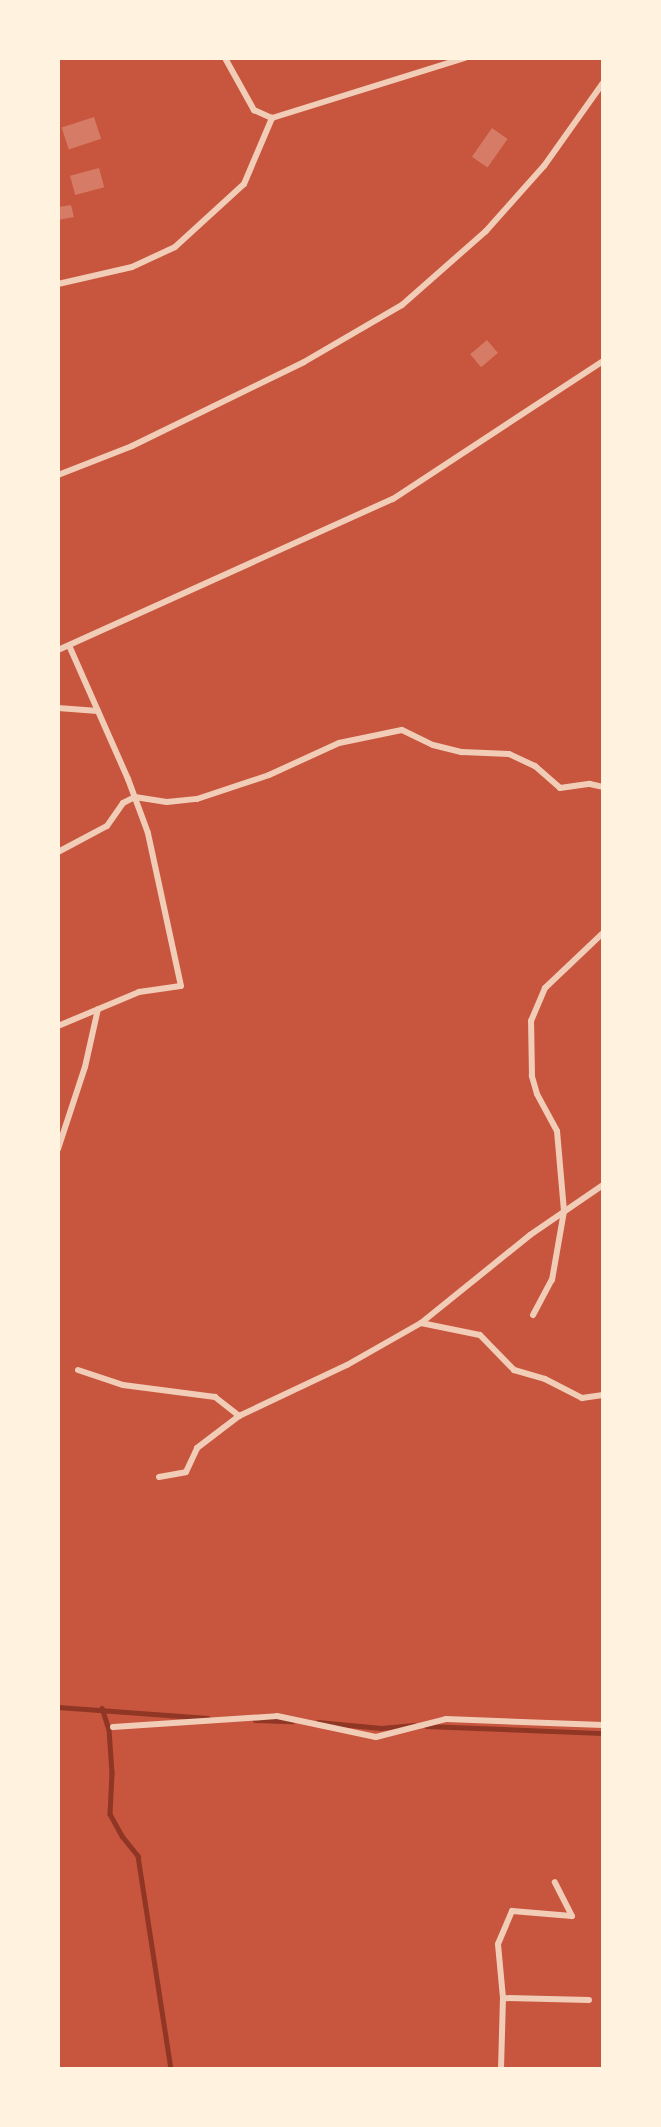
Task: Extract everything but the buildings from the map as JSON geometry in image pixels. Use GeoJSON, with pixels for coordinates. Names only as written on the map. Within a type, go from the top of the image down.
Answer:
{"type":"FeatureCollection","features":[{"type":"Feature","properties":{"kind":"street"},"geometry":{"type":"LineString","coordinates":[[225,58],[254,110],[272,118],[465,58]]}},
{"type":"Feature","properties":{"kind":"street"},"geometry":{"type":"LineString","coordinates":[[58,475],[132,446],[304,362],[402,305],[494,222],[544,166],[603,83]]}},
{"type":"Feature","properties":{"kind":"street"},"geometry":{"type":"LineString","coordinates":[[58,284],[132,267],[175,247],[244,184],[272,118]]}},
{"type":"Feature","properties":{"kind":"street"},"geometry":{"type":"LineString","coordinates":[[58,650],[393,499],[603,361]]}},
{"type":"Feature","properties":{"kind":"street"},"geometry":{"type":"LineString","coordinates":[[58,1026],[139,992],[181,986],[148,833],[69,645]]}},
{"type":"Feature","properties":{"kind":"street"},"geometry":{"type":"LineString","coordinates":[[58,708],[98,711]]}},
{"type":"Feature","properties":{"kind":"street"},"geometry":{"type":"LineString","coordinates":[[58,852],[107,826],[123,803],[135,797],[167,802],[197,799],[269,775],[339,743],[402,730],[433,745],[461,752],[509,754],[535,766],[560,788],[590,784],[603,787]]}},
{"type":"Feature","properties":{"kind":"street"},"geometry":{"type":"LineString","coordinates":[[533,1315],[552,1280],[564,1211],[556,1131],[537,1094],[532,1076],[531,1021],[545,988],[603,933]]}},
{"type":"Feature","properties":{"kind":"street"},"geometry":{"type":"LineString","coordinates":[[58,1149],[85,1067],[98,1009]]}},
{"type":"Feature","properties":{"kind":"street"},"geometry":{"type":"LineString","coordinates":[[159,1477],[186,1472],[198,1447],[239,1416],[348,1366],[421,1322],[530,1235],[603,1185]]}},
{"type":"Feature","properties":{"kind":"street"},"geometry":{"type":"LineString","coordinates":[[421,1322],[480,1335],[513,1370],[545,1379],[582,1398],[603,1395]]}},
{"type":"Feature","properties":{"kind":"street"},"geometry":{"type":"LineString","coordinates":[[78,1370],[123,1385],[215,1396],[239,1416]]}},
{"type":"Feature","properties":{"kind":"street"},"geometry":{"type":"LineString","coordinates":[[113,1727],[277,1716],[376,1737],[446,1719],[603,1725]]}},
{"type":"Feature","properties":{"kind":"street"},"geometry":{"type":"LineString","coordinates":[[500,2069],[503,1998],[498,1944],[512,1911],[572,1916],[555,1882]]}},
{"type":"Feature","properties":{"kind":"street"},"geometry":{"type":"LineString","coordinates":[[503,1998],[589,2000]]}},
{"type":"Feature","properties":{"kind":"waterway"},"geometry":{"type":"LineString","coordinates":[[58,1707],[208,1718]]}},
{"type":"Feature","properties":{"kind":"waterway"},"geometry":{"type":"LineString","coordinates":[[102,1708],[109,1729],[112,1773],[110,1814],[122,1836],[138,1856],[171,2069]]}},
{"type":"Feature","properties":{"kind":"waterway"},"geometry":{"type":"LineString","coordinates":[[255,1720],[292,1721]]}},
{"type":"Feature","properties":{"kind":"waterway"},"geometry":{"type":"LineString","coordinates":[[318,1722],[381,1728],[414,1725]]}},
{"type":"Feature","properties":{"kind":"waterway"},"geometry":{"type":"LineString","coordinates":[[426,1726],[603,1733]]}}]}
